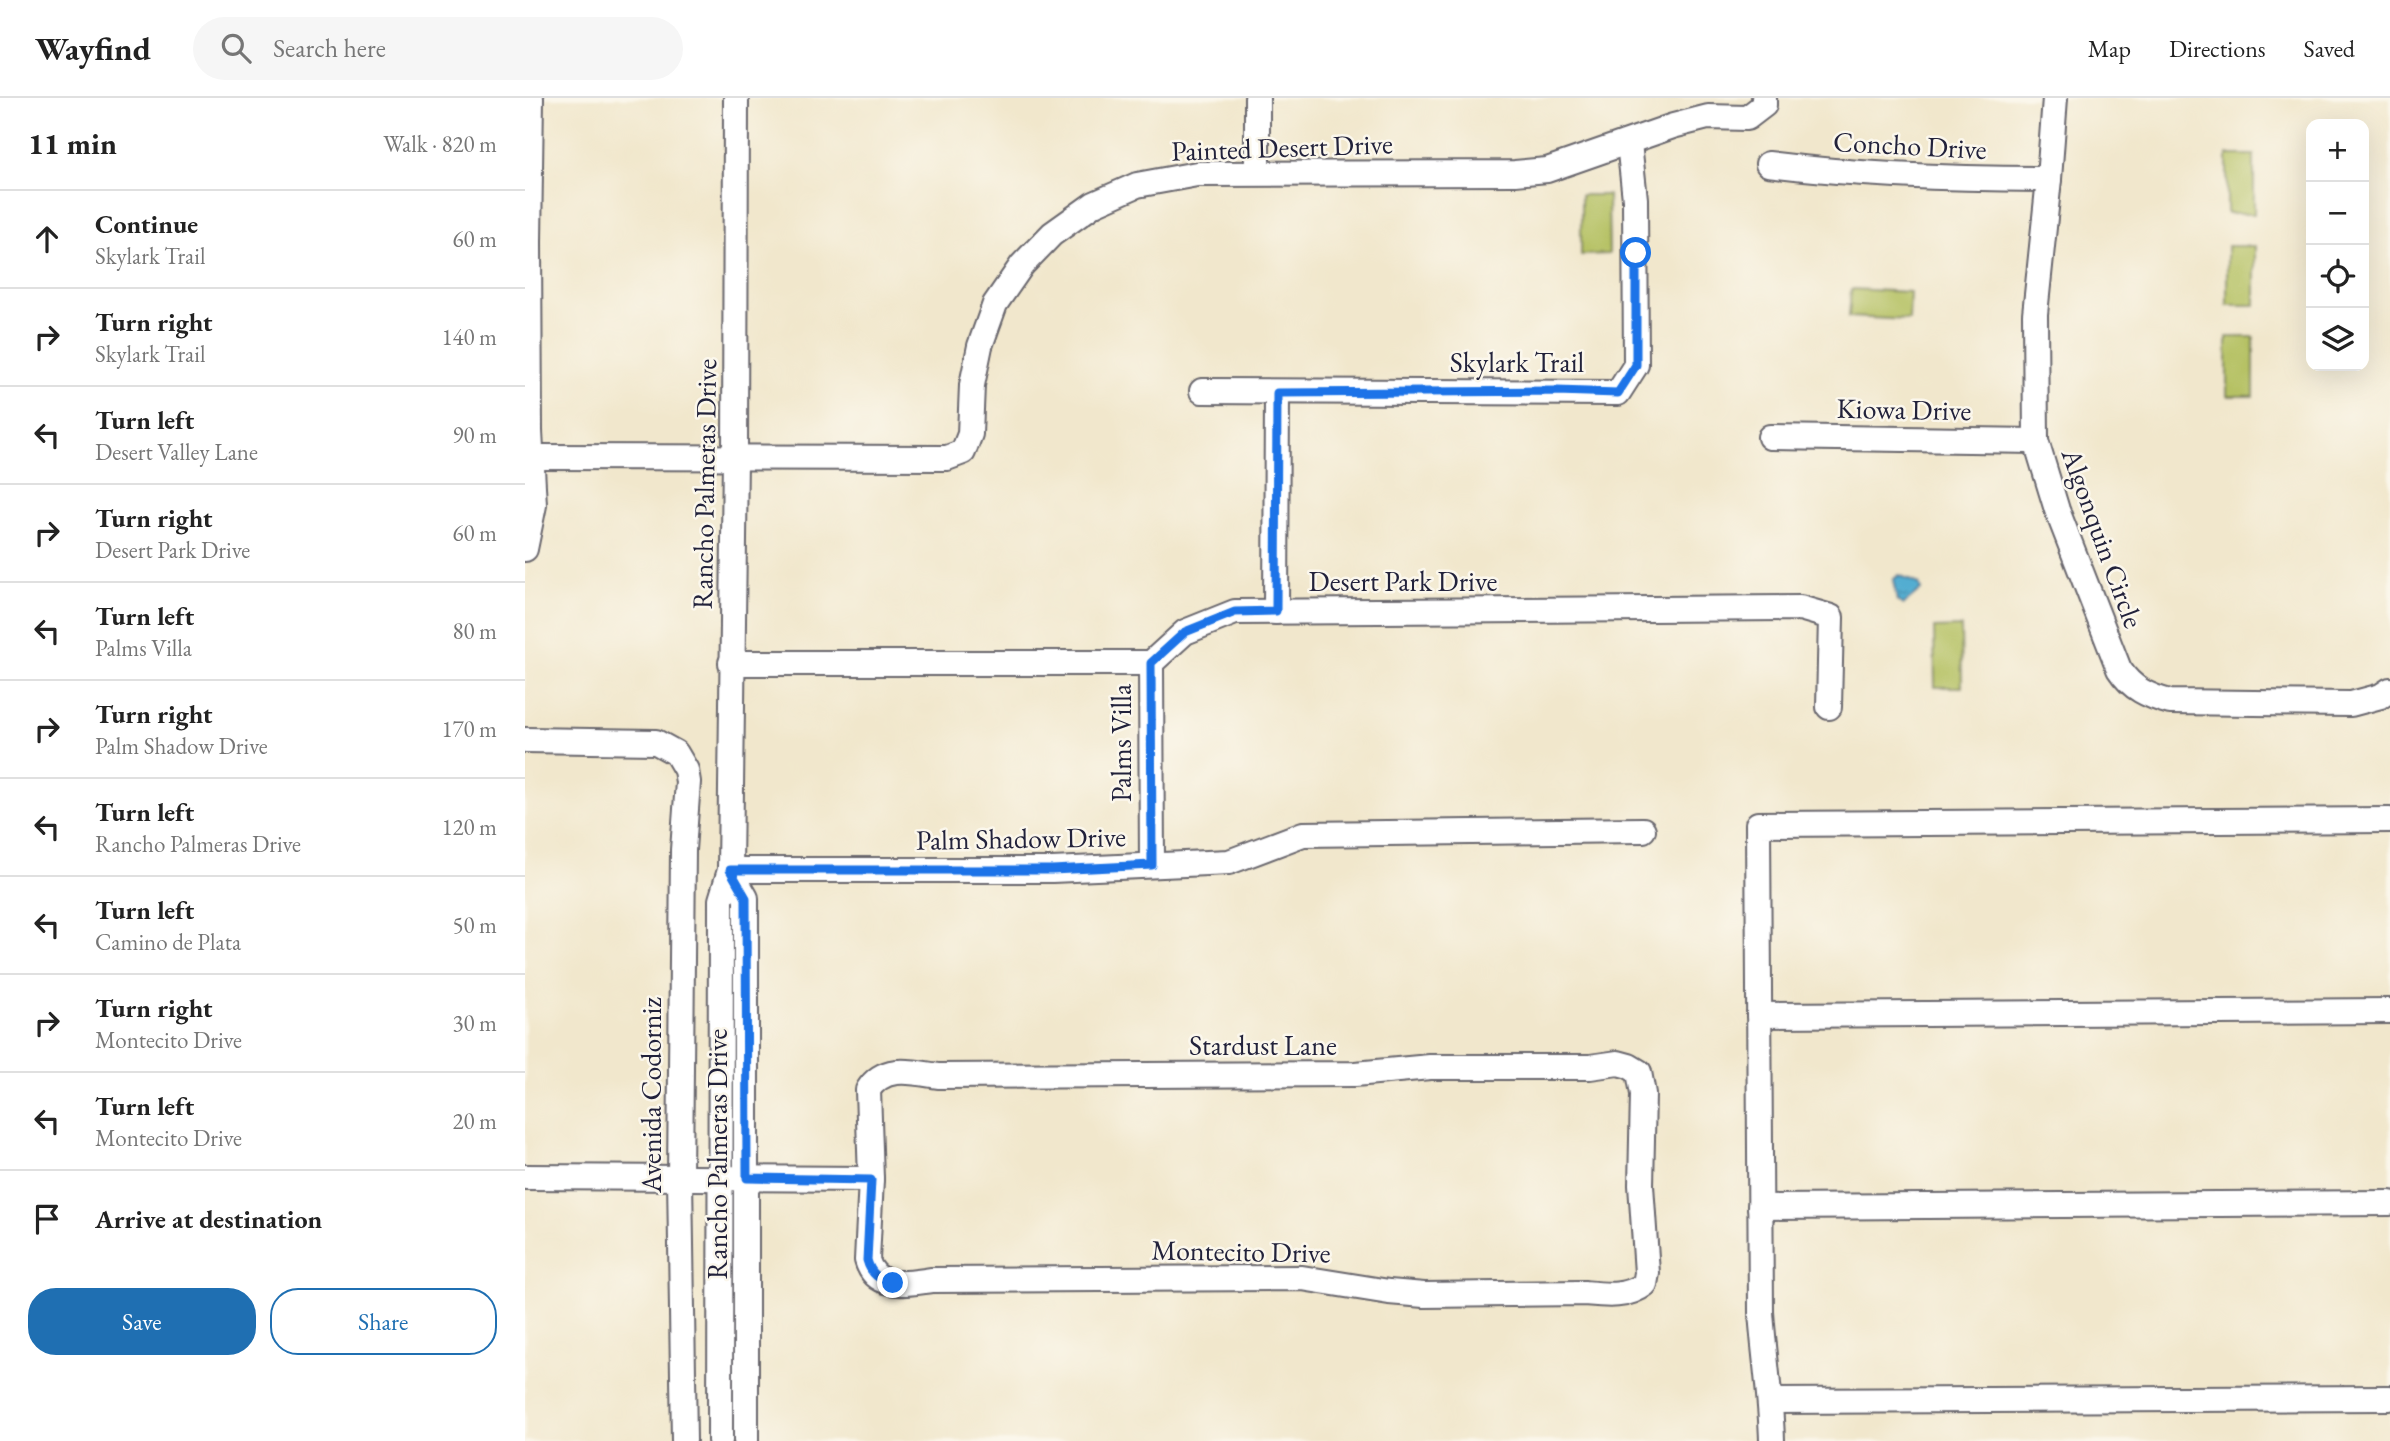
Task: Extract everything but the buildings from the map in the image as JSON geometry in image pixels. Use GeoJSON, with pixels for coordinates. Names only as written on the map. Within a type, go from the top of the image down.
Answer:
{"type":"FeatureCollection","features":[{"type":"Feature","properties":{"kind":"street"},"geometry":{"type":"LineString","coordinates":[[525,549],[534,505],[528,431],[527,242],[531,98]]}},
{"type":"Feature","properties":{"kind":"street","name":"Rancho Palmeras Drive"},"geometry":{"type":"LineString","coordinates":[[720,1441],[720,900],[730,870],[736,98]]}},
{"type":"Feature","properties":{"kind":"street"},"geometry":{"type":"LineString","coordinates":[[1257,98],[1257,173]]}},
{"type":"Feature","properties":{"kind":"street","name":"Painted Desert Drive"},"geometry":{"type":"LineString","coordinates":[[531,457],[947,458],[963,452],[970,434],[972,384],[980,346],[996,304],[1022,265],[1052,234],[1094,204],[1137,185],[1197,174],[1515,173],[1546,170],[1708,117],[1747,118],[1765,105],[1764,98]]}},
{"type":"Feature","properties":{"kind":"street","name":"Algonquin Circle"},"geometry":{"type":"LineString","coordinates":[[2055,98],[2035,314],[2036,440],[2057,510],[2119,669],[2128,683],[2152,697],[2170,702],[2351,704],[2381,696],[2390,690]]}},
{"type":"Feature","properties":{"kind":"street","name":"Skylark Trail"},"geometry":{"type":"LineString","coordinates":[[1202,391],[1618,393],[1636,365],[1635,199],[1629,143]]}},
{"type":"Feature","properties":{"kind":"street","name":"Concho Drive"},"geometry":{"type":"LineString","coordinates":[[1768,164],[1843,174],[2049,179]]}},
{"type":"Feature","properties":{"kind":"street"},"geometry":{"type":"LineString","coordinates":[[1276,611],[1277,393]]}},
{"type":"Feature","properties":{"kind":"street","name":"Kiowa Drive"},"geometry":{"type":"LineString","coordinates":[[1770,437],[2036,440]]}},
{"type":"Feature","properties":{"kind":"street","name":"Desert Park Drive"},"geometry":{"type":"LineString","coordinates":[[1151,663],[1185,632],[1235,612],[1800,608],[1831,617],[1829,707]]}},
{"type":"Feature","properties":{"kind":"street"},"geometry":{"type":"LineString","coordinates":[[731,663],[1151,663]]}},
{"type":"Feature","properties":{"kind":"street","name":"Palms Villa"},"geometry":{"type":"LineString","coordinates":[[1151,663],[1152,865]]}},
{"type":"Feature","properties":{"kind":"street","name":"Avenida Codorniz"},"geometry":{"type":"LineString","coordinates":[[525,740],[656,742],[676,753],[683,761],[688,782],[683,850],[680,1178],[684,1441]]}},
{"type":"Feature","properties":{"kind":"street"},"geometry":{"type":"LineString","coordinates":[[1772,1441],[1771,1401],[1761,1312],[1758,824],[2390,820]]}},
{"type":"Feature","properties":{"kind":"street","name":"Palm Shadow Drive"},"geometry":{"type":"LineString","coordinates":[[730,870],[1052,870],[1229,862],[1303,834],[1643,831]]}},
{"type":"Feature","properties":{"kind":"street","name":"Rancho Palmeras Drive"},"geometry":{"type":"LineString","coordinates":[[730,870],[746,898],[746,1441]]}},
{"type":"Feature","properties":{"kind":"street"},"geometry":{"type":"LineString","coordinates":[[1759,1014],[2390,1011]]}},
{"type":"Feature","properties":{"kind":"street","name":"Stardust Lane"},"geometry":{"type":"LineString","coordinates":[[871,1180],[868,1090],[888,1072],[902,1071],[938,1076],[1355,1074],[1430,1067],[1590,1068],[1618,1063],[1639,1072],[1642,1081],[1641,1185]]}},
{"type":"Feature","properties":{"kind":"street"},"geometry":{"type":"LineString","coordinates":[[525,1177],[871,1180]]}},
{"type":"Feature","properties":{"kind":"street","name":"Montecito Drive"},"geometry":{"type":"LineString","coordinates":[[871,1180],[867,1260],[870,1271],[881,1280],[893,1283],[932,1280],[1302,1278],[1423,1295],[1584,1293],[1608,1296],[1637,1291],[1645,1284],[1647,1273],[1641,1185]]}},
{"type":"Feature","properties":{"kind":"street"},"geometry":{"type":"LineString","coordinates":[[1760,1207],[2390,1203]]}},
{"type":"Feature","properties":{"kind":"street"},"geometry":{"type":"LineString","coordinates":[[1771,1401],[2390,1398]]}},
{"type":"Feature","properties":{"kind":"green space"},"geometry":{"type":"Polygon","coordinates":[[[2227,155],[2254,155],[2254,214],[2227,214],[2227,155]]]}},
{"type":"Feature","properties":{"kind":"green space"},"geometry":{"type":"Polygon","coordinates":[[[1581,195],[1608,195],[1609,254],[1581,255],[1581,195]]]}},
{"type":"Feature","properties":{"kind":"green space"},"geometry":{"type":"Polygon","coordinates":[[[2227,246],[2255,246],[2255,305],[2227,305],[2227,246]]]}},
{"type":"Feature","properties":{"kind":"green space"},"geometry":{"type":"Polygon","coordinates":[[[1851,289],[1910,292],[1909,320],[1849,317],[1851,289]]]}},
{"type":"Feature","properties":{"kind":"green space"},"geometry":{"type":"Polygon","coordinates":[[[2227,337],[2254,337],[2254,396],[2227,396],[2227,337]]]}},
{"type":"Feature","properties":{"kind":"green space"},"geometry":{"type":"Polygon","coordinates":[[[1961,627],[1962,687],[1935,687],[1934,628],[1961,627]]]}},
{"type":"Feature","properties":{"kind":"water"},"geometry":{"type":"Polygon","coordinates":[[[1899,575],[1919,584],[1921,590],[1903,605],[1897,601],[1893,580],[1899,575]]]}},
{"type":"Feature","properties":{"kind":"route"},"geometry":{"type":"LineString","coordinates":[[893,1283],[881,1280],[870,1271],[867,1260],[871,1180],[747,1178],[746,898],[730,870],[1052,870],[1152,865],[1151,663],[1185,632],[1235,612],[1276,611],[1277,393],[1618,393],[1636,365],[1636,253]]}}]}
